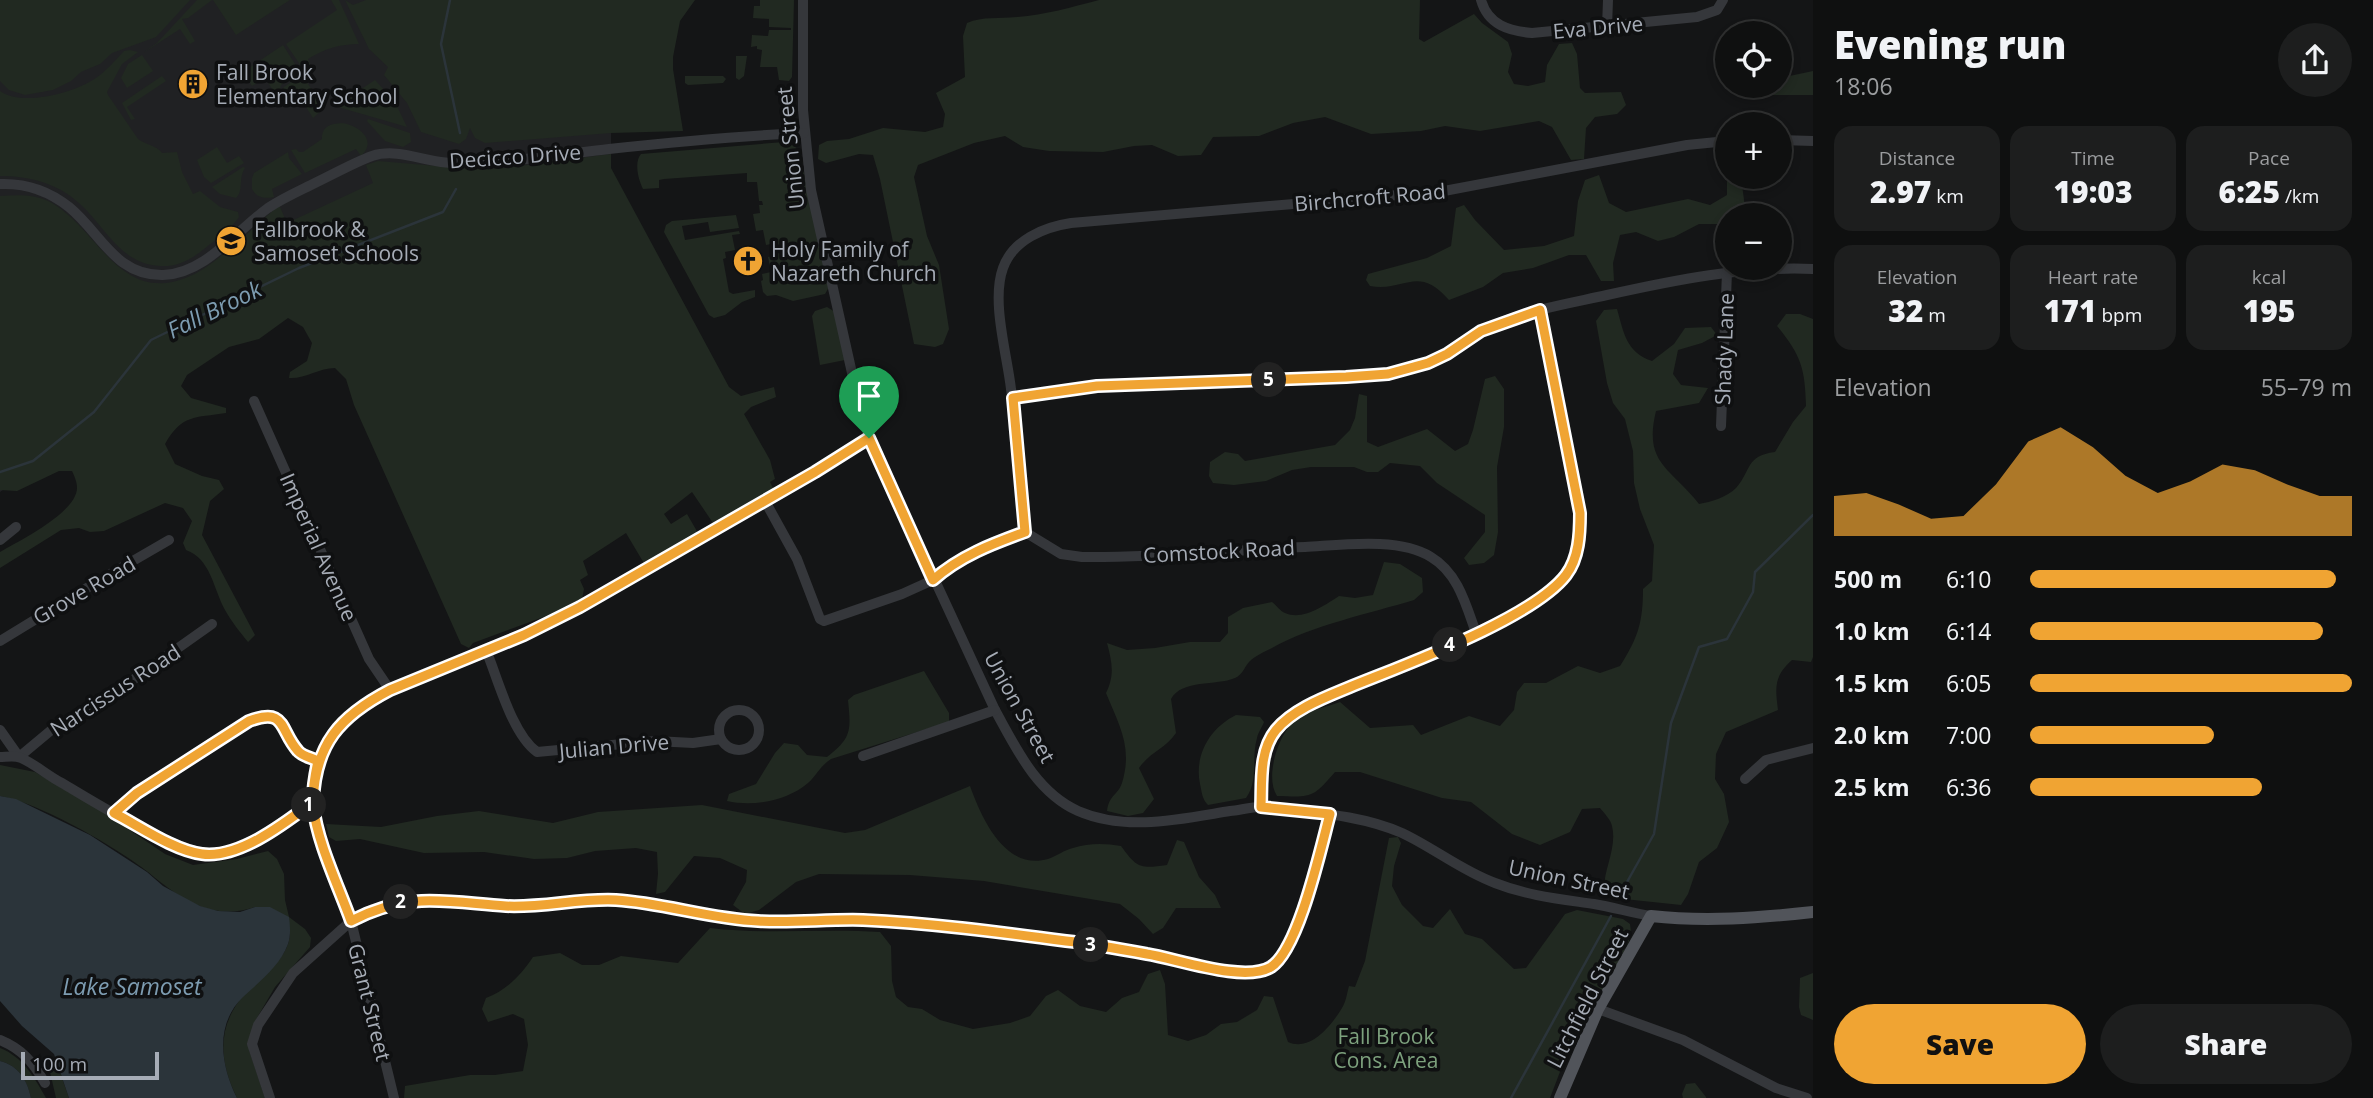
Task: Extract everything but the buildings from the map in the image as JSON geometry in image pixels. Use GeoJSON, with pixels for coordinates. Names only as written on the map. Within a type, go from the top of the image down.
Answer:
{"type":"FeatureCollection","features":[{"type":"Feature","properties":{"kind":"main road","name":"Union Street"},"geometry":{"type":"LineString","coordinates":[[1651,916],[1697,919],[1760,918],[1813,912]]}},
{"type":"Feature","properties":{"kind":"main road","name":"Litchfield Street"},"geometry":{"type":"LineString","coordinates":[[1560,1098],[1598,1009],[1651,916]]}},
{"type":"Feature","properties":{"kind":"street","name":"Union Street"},"geometry":{"type":"LineString","coordinates":[[803,0],[801,66],[804,133],[811,190],[869,438],[995,710],[1018,753],[1044,786],[1059,800],[1077,811],[1117,822],[1158,822],[1261,807],[1330,814],[1403,834],[1476,875],[1514,890],[1555,900],[1651,916]]}},
{"type":"Feature","properties":{"kind":"street","name":"Eva Drive"},"geometry":{"type":"LineString","coordinates":[[1481,0],[1493,21],[1511,31],[1532,33],[1697,17],[1717,9],[1723,0]]}},
{"type":"Feature","properties":{"kind":"street"},"geometry":{"type":"LineString","coordinates":[[1607,27],[1608,0]]}},
{"type":"Feature","properties":{"kind":"street","name":"Decicco Drive"},"geometry":{"type":"LineString","coordinates":[[0,184],[27,186],[56,198],[85,222],[125,266],[145,274],[161,275],[176,274],[192,268],[284,198],[381,154],[462,163],[804,133]]}},
{"type":"Feature","properties":{"kind":"street"},"geometry":{"type":"LineString","coordinates":[[1792,140],[1813,141]]}},
{"type":"Feature","properties":{"kind":"street","name":"Birchcroft Road"},"geometry":{"type":"LineString","coordinates":[[1013,398],[999,306],[999,285],[1004,265],[1016,248],[1032,235],[1051,226],[1444,191],[1687,145],[1715,142]]}},
{"type":"Feature","properties":{"kind":"street"},"geometry":{"type":"LineString","coordinates":[[1792,268],[1813,269]]}},
{"type":"Feature","properties":{"kind":"street"},"geometry":{"type":"LineString","coordinates":[[765,501],[797,559],[822,620],[828,621],[933,580],[950,566],[974,553],[1025,532],[1013,398],[1097,386],[1388,374],[1428,363],[1447,354],[1481,331],[1540,310],[1715,274]]}},
{"type":"Feature","properties":{"kind":"street","name":"Shady Lane"},"geometry":{"type":"LineString","coordinates":[[1721,426],[1727,280]]}},
{"type":"Feature","properties":{"kind":"street"},"geometry":{"type":"LineString","coordinates":[[1261,807],[1262,768],[1266,748],[1276,730],[1292,716],[1328,696],[1476,633],[1518,612],[1553,589],[1567,573],[1580,534],[1580,513],[1540,310]]}},
{"type":"Feature","properties":{"kind":"street","name":"Imperial Avenue"},"geometry":{"type":"LineString","coordinates":[[254,401],[369,659],[390,690]]}},
{"type":"Feature","properties":{"kind":"street","name":"Grant Street"},"geometry":{"type":"LineString","coordinates":[[394,1098],[351,921],[316,822],[313,802],[318,761],[339,725],[354,711],[390,690],[524,635],[580,607],[869,438]]}},
{"type":"Feature","properties":{"kind":"street"},"geometry":{"type":"LineString","coordinates":[[0,540],[16,527]]}},
{"type":"Feature","properties":{"kind":"street","name":"Comstock Road"},"geometry":{"type":"LineString","coordinates":[[1025,532],[1062,554],[1082,556],[1352,545],[1414,548],[1433,558],[1448,571],[1465,603],[1476,633]]}},
{"type":"Feature","properties":{"kind":"street","name":"Grove Road"},"geometry":{"type":"LineString","coordinates":[[0,641],[169,540]]}},
{"type":"Feature","properties":{"kind":"street","name":"Narcissus Road"},"geometry":{"type":"LineString","coordinates":[[19,757],[55,727],[106,699],[212,624]]}},
{"type":"Feature","properties":{"kind":"street","name":"Julian Drive"},"geometry":{"type":"LineString","coordinates":[[486,650],[515,723],[527,744],[537,752],[655,741],[693,743],[721,739],[733,749],[745,750],[758,736],[758,723],[743,710],[729,713],[720,722],[721,739]]}},
{"type":"Feature","properties":{"kind":"street"},"geometry":{"type":"LineString","coordinates":[[863,756],[995,710]]}},
{"type":"Feature","properties":{"kind":"street"},"geometry":{"type":"LineString","coordinates":[[114,813],[137,793],[249,721],[260,717],[273,716],[282,722],[299,752],[318,761]]}},
{"type":"Feature","properties":{"kind":"street"},"geometry":{"type":"LineString","coordinates":[[0,730],[19,757],[54,779],[182,849],[202,854],[222,854],[242,847],[313,802]]}},
{"type":"Feature","properties":{"kind":"street"},"geometry":{"type":"LineString","coordinates":[[1745,779],[1766,760],[1813,748]]}},
{"type":"Feature","properties":{"kind":"street"},"geometry":{"type":"LineString","coordinates":[[0,757],[19,757]]}},
{"type":"Feature","properties":{"kind":"street"},"geometry":{"type":"LineString","coordinates":[[270,1098],[252,1044],[258,1025],[293,973],[351,921],[373,909],[426,899],[509,906],[613,900],[757,921],[860,920],[923,924],[1067,941],[1149,954],[1231,972],[1251,972],[1271,967],[1285,951],[1295,933],[1330,814]]}},
{"type":"Feature","properties":{"kind":"street"},"geometry":{"type":"LineString","coordinates":[[1598,1009],[1684,1040],[1776,1087],[1807,1098]]}},
{"type":"Feature","properties":{"kind":"street"},"geometry":{"type":"LineString","coordinates":[[0,1040],[20,1050],[35,1065],[45,1083]]}},
{"type":"Feature","properties":{"kind":"shaded area","name":"Fallbrook & Samoset Schools"},"geometry":{"type":"Polygon","coordinates":[[[0,0],[693,0],[611,16],[611,168],[110,372],[34,468],[0,492],[0,0]]]}},
{"type":"Feature","properties":{"kind":"green space"},"geometry":{"type":"Polygon","coordinates":[[[0,0],[190,0],[156,37],[112,53],[100,64],[81,72],[71,81],[53,90],[25,95],[9,90],[0,81],[0,0]]]}},
{"type":"Feature","properties":{"kind":"green space"},"geometry":{"type":"Polygon","coordinates":[[[197,0],[212,0],[188,18],[182,19],[195,41],[190,44],[180,29],[143,53],[157,43],[197,0]]]}},
{"type":"Feature","properties":{"kind":"green space"},"geometry":{"type":"Polygon","coordinates":[[[213,0],[290,0],[236,35],[213,0]]]}},
{"type":"Feature","properties":{"kind":"green space"},"geometry":{"type":"Polygon","coordinates":[[[331,0],[339,0],[359,44],[339,46],[314,55],[308,59],[311,67],[305,72],[286,44],[337,10],[331,0]]]}},
{"type":"Feature","properties":{"kind":"green space"},"geometry":{"type":"Polygon","coordinates":[[[345,0],[353,5],[366,0],[695,0],[680,21],[673,57],[683,131],[611,133],[485,143],[475,138],[470,128],[466,139],[459,144],[421,132],[407,103],[384,75],[388,67],[369,49],[345,0]]]}},
{"type":"Feature","properties":{"kind":"green space"},"geometry":{"type":"Polygon","coordinates":[[[760,0],[794,0],[792,77],[789,81],[779,80],[777,67],[760,67],[762,50],[757,49],[757,46],[751,47],[752,35],[768,36],[769,30],[791,30],[769,27],[769,19],[753,18],[754,6],[760,6],[760,0]]]}},
{"type":"Feature","properties":{"kind":"green space"},"geometry":{"type":"Polygon","coordinates":[[[1099,0],[1420,0],[1419,39],[1424,42],[1474,14],[1508,42],[1512,54],[1508,72],[1514,84],[1528,86],[1545,82],[1547,65],[1559,44],[1572,43],[1577,54],[1580,88],[1585,93],[1621,92],[1626,105],[1617,114],[1595,117],[1586,128],[1584,159],[1571,160],[1552,127],[1539,121],[1480,131],[1445,126],[1421,131],[1371,134],[1325,117],[1293,123],[1259,136],[1213,137],[1201,155],[1178,156],[1152,145],[1103,152],[1049,151],[1023,147],[1005,136],[974,143],[918,165],[914,177],[927,236],[939,265],[949,329],[943,344],[935,347],[914,344],[873,155],[859,154],[826,163],[818,159],[819,145],[883,128],[925,132],[943,127],[945,114],[936,93],[965,77],[963,36],[967,23],[1038,14],[1099,0]]]}},
{"type":"Feature","properties":{"kind":"green space"},"geometry":{"type":"Polygon","coordinates":[[[283,45],[300,72],[281,85],[278,98],[265,78],[252,86],[243,72],[283,45]]]}},
{"type":"Feature","properties":{"kind":"green space"},"geometry":{"type":"Polygon","coordinates":[[[124,51],[138,52],[122,64],[107,92],[108,95],[138,139],[162,153],[177,152],[182,172],[193,194],[200,191],[220,207],[238,212],[239,217],[199,253],[172,265],[146,264],[134,259],[115,243],[79,203],[61,190],[32,179],[0,176],[0,91],[10,96],[34,98],[75,89],[96,78],[124,51]]]}},
{"type":"Feature","properties":{"kind":"green space"},"geometry":{"type":"Polygon","coordinates":[[[142,55],[153,71],[127,88],[121,78],[128,64],[142,55]]]}},
{"type":"Feature","properties":{"kind":"green space"},"geometry":{"type":"Polygon","coordinates":[[[736,56],[747,56],[744,76],[739,80],[736,78],[736,56]]]}},
{"type":"Feature","properties":{"kind":"green space"},"geometry":{"type":"Polygon","coordinates":[[[1813,71],[1813,95],[1792,95],[1792,75],[1813,71]]]}},
{"type":"Feature","properties":{"kind":"green space"},"geometry":{"type":"Polygon","coordinates":[[[302,75],[324,108],[313,118],[294,88],[282,95],[281,92],[302,75]]]}},
{"type":"Feature","properties":{"kind":"green space"},"geometry":{"type":"Polygon","coordinates":[[[162,76],[166,81],[127,107],[135,119],[131,120],[122,103],[162,76]]]}},
{"type":"Feature","properties":{"kind":"green space"},"geometry":{"type":"Polygon","coordinates":[[[685,76],[723,76],[726,79],[723,83],[688,85],[685,83],[685,76]]]}},
{"type":"Feature","properties":{"kind":"green space"},"geometry":{"type":"Polygon","coordinates":[[[375,80],[395,102],[407,127],[338,107],[375,80]]]}},
{"type":"Feature","properties":{"kind":"green space"},"geometry":{"type":"Polygon","coordinates":[[[368,119],[410,133],[411,142],[403,147],[385,141],[368,119]]]}},
{"type":"Feature","properties":{"kind":"green space"},"geometry":{"type":"Polygon","coordinates":[[[342,123],[360,130],[367,139],[366,150],[361,156],[356,149],[305,173],[291,150],[303,152],[322,139],[323,131],[328,127],[342,123]]]}},
{"type":"Feature","properties":{"kind":"green space"},"geometry":{"type":"Polygon","coordinates":[[[784,142],[794,145],[800,154],[829,287],[825,294],[793,301],[776,295],[767,296],[763,292],[762,274],[771,272],[768,257],[778,255],[776,243],[766,245],[763,230],[756,231],[753,214],[760,213],[759,205],[763,205],[762,201],[759,201],[757,182],[747,182],[747,173],[664,179],[659,180],[659,188],[643,189],[638,171],[641,154],[784,142]]]}},
{"type":"Feature","properties":{"kind":"green space"},"geometry":{"type":"Polygon","coordinates":[[[217,147],[227,163],[239,156],[244,163],[211,183],[204,177],[197,160],[217,147]]]}},
{"type":"Feature","properties":{"kind":"green space"},"geometry":{"type":"Polygon","coordinates":[[[288,152],[289,158],[302,174],[272,189],[274,197],[264,198],[256,194],[252,189],[254,173],[288,152]]]}},
{"type":"Feature","properties":{"kind":"green space"},"geometry":{"type":"Polygon","coordinates":[[[611,154],[611,168],[729,387],[741,396],[774,387],[776,397],[751,407],[744,414],[770,460],[775,479],[770,482],[774,490],[713,523],[692,492],[664,514],[671,524],[687,514],[698,533],[645,565],[626,533],[583,561],[588,575],[580,580],[584,589],[582,599],[576,605],[473,643],[469,648],[461,644],[354,405],[346,379],[335,368],[289,378],[290,372],[307,361],[312,343],[303,327],[288,318],[259,339],[229,347],[187,375],[181,386],[191,398],[226,408],[226,413],[184,422],[165,444],[175,464],[219,480],[224,489],[210,501],[202,535],[255,635],[248,642],[225,610],[206,567],[194,554],[186,550],[183,543],[192,521],[183,508],[165,503],[104,531],[90,532],[79,528],[61,530],[0,568],[0,552],[58,516],[75,497],[77,487],[72,471],[59,471],[17,491],[0,490],[0,196],[30,196],[48,201],[66,213],[126,272],[144,281],[164,283],[188,277],[210,265],[277,207],[280,207],[287,223],[373,183],[366,165],[378,161],[472,169],[505,168],[611,154]]]}},
{"type":"Feature","properties":{"kind":"green space"},"geometry":{"type":"Polygon","coordinates":[[[245,168],[240,192],[236,198],[220,194],[212,187],[245,168]]]}},
{"type":"Feature","properties":{"kind":"green space"},"geometry":{"type":"Polygon","coordinates":[[[1599,175],[1609,203],[1626,212],[1688,199],[1710,205],[1727,195],[1727,189],[1743,189],[1744,203],[1715,203],[1715,224],[1699,224],[1674,237],[1658,241],[1636,232],[1620,235],[1613,263],[1614,281],[1601,281],[1586,255],[1569,255],[1533,268],[1503,273],[1483,287],[1449,300],[1428,283],[1419,281],[1382,287],[1370,286],[1366,280],[1368,274],[1427,258],[1451,246],[1456,208],[1464,205],[1504,250],[1544,246],[1574,236],[1578,201],[1585,180],[1599,175]]]}},
{"type":"Feature","properties":{"kind":"green space"},"geometry":{"type":"Polygon","coordinates":[[[736,215],[739,228],[710,232],[708,222],[682,226],[685,240],[739,231],[740,234],[732,235],[735,250],[725,252],[726,258],[723,259],[729,292],[733,294],[755,290],[755,297],[742,302],[725,315],[714,318],[709,315],[664,232],[666,225],[672,221],[736,215]]]}},
{"type":"Feature","properties":{"kind":"green space"},"geometry":{"type":"Polygon","coordinates":[[[827,307],[835,312],[845,360],[820,365],[812,316],[815,311],[827,307]]]}},
{"type":"Feature","properties":{"kind":"green space"},"geometry":{"type":"Polygon","coordinates":[[[1617,309],[1631,347],[1652,361],[1674,344],[1685,328],[1711,327],[1717,335],[1678,350],[1673,374],[1681,385],[1708,388],[1699,403],[1656,411],[1653,429],[1653,443],[1662,464],[1699,504],[1719,499],[1736,488],[1754,460],[1775,452],[1806,406],[1800,363],[1792,345],[1777,326],[1786,314],[1800,314],[1813,319],[1813,657],[1811,662],[1792,660],[1782,671],[1776,688],[1778,710],[1726,732],[1716,754],[1715,779],[1724,794],[1729,822],[1717,848],[1699,862],[1688,894],[1681,905],[1605,897],[1605,880],[1613,835],[1610,821],[1600,808],[1582,809],[1570,832],[1540,845],[1512,834],[1471,802],[1442,798],[1360,772],[1335,772],[1316,792],[1304,796],[1277,796],[1273,788],[1273,766],[1285,732],[1292,723],[1308,712],[1340,702],[1370,728],[1413,725],[1421,735],[1469,716],[1500,726],[1514,710],[1517,692],[1524,683],[1546,683],[1578,666],[1600,673],[1620,666],[1638,629],[1643,589],[1652,581],[1654,545],[1640,509],[1634,483],[1633,451],[1625,419],[1613,403],[1607,383],[1596,321],[1604,310],[1617,309]]]}},
{"type":"Feature","properties":{"kind":"green space"},"geometry":{"type":"Polygon","coordinates":[[[1495,376],[1504,389],[1504,427],[1497,467],[1498,532],[1494,555],[1484,563],[1469,565],[1464,558],[1485,532],[1485,515],[1437,483],[1420,466],[1390,463],[1378,472],[1367,472],[1354,467],[1311,467],[1292,470],[1266,481],[1234,485],[1213,483],[1209,476],[1210,462],[1225,452],[1238,454],[1245,461],[1335,445],[1350,430],[1359,394],[1367,396],[1367,442],[1378,447],[1427,429],[1455,451],[1468,444],[1485,379],[1495,376]]]}},
{"type":"Feature","properties":{"kind":"green space"},"geometry":{"type":"Polygon","coordinates":[[[1384,562],[1400,564],[1422,578],[1423,592],[1414,600],[1287,640],[1254,658],[1235,678],[1183,688],[1171,699],[1176,733],[1139,768],[1154,799],[1143,813],[1128,816],[1107,811],[1122,783],[1126,758],[1120,726],[1106,693],[1112,668],[1107,643],[1127,650],[1190,642],[1220,642],[1228,633],[1228,617],[1243,608],[1272,602],[1283,612],[1299,615],[1314,611],[1339,596],[1355,598],[1373,595],[1384,562]]]}},
{"type":"Feature","properties":{"kind":"green space"},"geometry":{"type":"Polygon","coordinates":[[[924,671],[949,713],[949,722],[831,759],[808,783],[780,798],[759,803],[727,801],[729,794],[756,784],[784,743],[798,745],[807,755],[827,757],[848,733],[848,700],[854,695],[924,671]]]}},
{"type":"Feature","properties":{"kind":"green space"},"geometry":{"type":"Polygon","coordinates":[[[1236,715],[1260,717],[1264,722],[1255,746],[1254,776],[1250,791],[1246,798],[1208,805],[1203,798],[1200,784],[1199,763],[1202,753],[1219,727],[1236,715]]]}},
{"type":"Feature","properties":{"kind":"green space"},"geometry":{"type":"Polygon","coordinates":[[[0,765],[35,772],[97,808],[165,854],[193,865],[237,859],[268,851],[277,859],[284,874],[289,917],[305,929],[311,938],[310,947],[275,987],[254,1023],[249,1050],[265,1098],[237,1098],[227,1073],[224,1037],[239,1001],[279,959],[287,948],[290,934],[255,907],[222,911],[194,904],[77,827],[36,807],[0,796],[0,765]]]}},
{"type":"Feature","properties":{"kind":"green space"},"geometry":{"type":"Polygon","coordinates":[[[970,786],[981,813],[997,839],[1019,857],[1033,861],[1048,859],[1079,846],[1109,844],[1121,846],[1135,863],[1145,867],[1167,865],[1177,840],[1184,842],[1199,877],[1215,895],[1221,908],[1176,908],[1163,928],[1153,934],[1120,904],[984,881],[910,875],[819,874],[796,882],[759,910],[745,914],[733,905],[746,882],[747,870],[720,858],[694,856],[665,892],[656,894],[657,852],[636,848],[595,851],[567,858],[534,859],[484,852],[424,853],[360,839],[336,841],[329,837],[326,824],[381,827],[479,811],[553,823],[598,812],[702,805],[845,833],[865,830],[970,786]]]}},
{"type":"Feature","properties":{"kind":"green space","name":"Fall Brook Cons. Area"},"geometry":{"type":"Polygon","coordinates":[[[1398,837],[1401,843],[1394,866],[1392,886],[1402,905],[1423,926],[1433,928],[1450,909],[1465,934],[1482,939],[1514,969],[1526,968],[1565,914],[1577,910],[1623,919],[1630,924],[1628,944],[1566,1056],[1550,1098],[404,1098],[405,1086],[470,1075],[523,1071],[528,1045],[524,1019],[513,1014],[488,1022],[482,1009],[486,998],[513,981],[533,957],[560,953],[582,965],[599,965],[621,956],[678,963],[710,928],[880,932],[891,946],[892,981],[896,997],[908,1007],[922,1009],[940,1020],[973,1029],[1010,1023],[1030,1016],[1046,996],[1058,990],[1080,1006],[1106,1012],[1122,998],[1139,992],[1148,974],[1160,970],[1165,984],[1168,1035],[1188,1041],[1206,1035],[1221,1024],[1237,1022],[1257,1010],[1264,996],[1273,997],[1288,1042],[1304,1043],[1319,1036],[1326,1029],[1343,1006],[1349,986],[1355,987],[1365,961],[1389,838],[1398,837]]]}},
{"type":"Feature","properties":{"kind":"green space"},"geometry":{"type":"Polygon","coordinates":[[[1813,973],[1813,1020],[1801,1015],[1799,1007],[1800,978],[1813,973]]]}},
{"type":"Feature","properties":{"kind":"green space"},"geometry":{"type":"Polygon","coordinates":[[[0,1048],[21,1062],[46,1098],[31,1098],[21,1075],[12,1066],[0,1061],[0,1048]]]}},
{"type":"Feature","properties":{"kind":"green space"},"geometry":{"type":"Polygon","coordinates":[[[55,1058],[69,1098],[56,1098],[50,1072],[55,1058]]]}},
{"type":"Feature","properties":{"kind":"green space"},"geometry":{"type":"Polygon","coordinates":[[[1695,1083],[1706,1098],[1683,1098],[1686,1084],[1695,1083]]]}},
{"type":"Feature","properties":{"kind":"water","name":"Lake Samoset"},"geometry":{"type":"Polygon","coordinates":[[[0,796],[16,799],[90,835],[147,872],[163,886],[200,906],[218,911],[240,912],[255,907],[270,907],[289,917],[290,938],[284,952],[234,1008],[224,1033],[224,1059],[237,1098],[69,1098],[54,1054],[22,1026],[0,1001],[0,796]]]}},
{"type":"Feature","properties":{"kind":"water"},"geometry":{"type":"Polygon","coordinates":[[[0,1061],[12,1066],[21,1075],[31,1098],[0,1098],[0,1061]]]}},
{"type":"Feature","properties":{"kind":"waterway","name":"Fall Brook"},"geometry":{"type":"LineString","coordinates":[[450,0],[441,44],[460,133]]}},
{"type":"Feature","properties":{"kind":"waterway","name":"Fall Brook"},"geometry":{"type":"LineString","coordinates":[[0,472],[33,461],[94,412],[151,340],[299,268],[443,212],[456,189]]}},
{"type":"Feature","properties":{"kind":"waterway"},"geometry":{"type":"LineString","coordinates":[[1618,898],[1654,834],[1671,723],[1699,647],[1727,639],[1753,592],[1755,572],[1813,515]]}},
{"type":"Feature","properties":{"kind":"waterway"},"geometry":{"type":"LineString","coordinates":[[1511,1098],[1611,916]]}},
{"type":"Feature","properties":{"kind":"place","name":"Fall Brook Elementary School"},"geometry":{"type":"Point","coordinates":[193,84]}},
{"type":"Feature","properties":{"kind":"place","name":"Fallbrook & Samoset Schools"},"geometry":{"type":"Point","coordinates":[231,241]}},
{"type":"Feature","properties":{"kind":"place","name":"Holy Family of Nazareth Church"},"geometry":{"type":"Point","coordinates":[748,261]}},
{"type":"Feature","properties":{"kind":"route"},"geometry":{"type":"LineString","coordinates":[[869,438],[580,607],[524,635],[371,699],[339,725],[327,742],[318,761],[313,802],[242,847],[222,854],[202,854],[182,849],[114,813],[137,793],[249,721],[273,716],[282,722],[299,752],[318,761],[314,781],[313,802],[316,822],[351,921],[373,909],[426,899],[509,906],[613,900],[757,921],[860,920],[923,924],[1067,941],[1149,954],[1231,972],[1251,972],[1271,967],[1285,951],[1295,933],[1330,814],[1261,807],[1262,768],[1266,748],[1276,730],[1292,716],[1328,696],[1476,633],[1536,601],[1553,589],[1567,573],[1580,534],[1580,513],[1540,310],[1481,331],[1447,354],[1428,363],[1388,374],[1097,386],[1013,398],[1025,532],[986,547],[950,566],[933,580],[869,438]]}}]}
